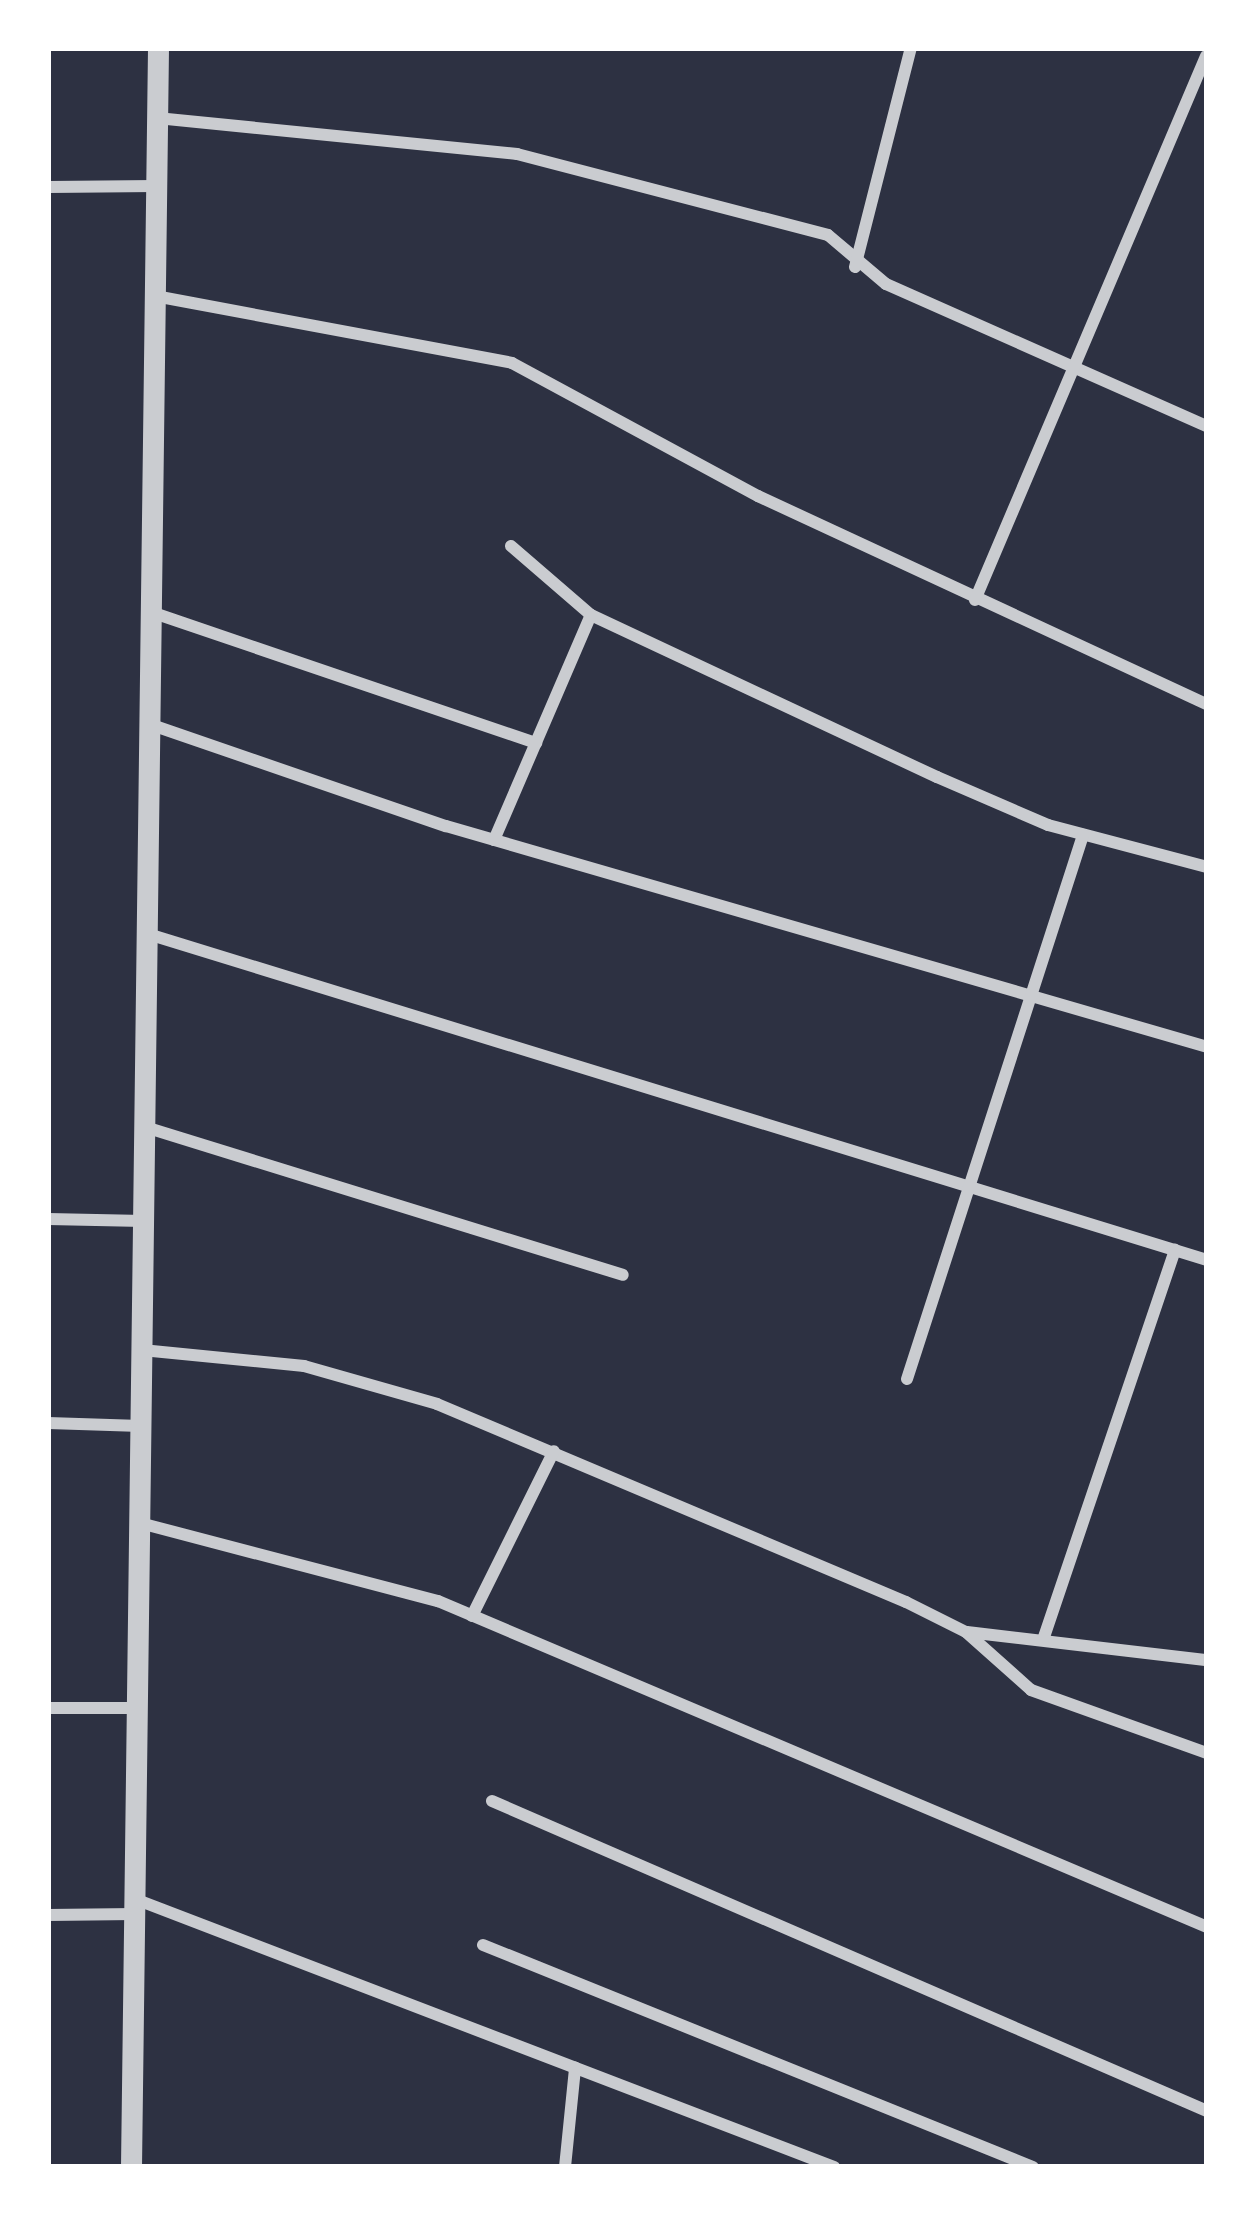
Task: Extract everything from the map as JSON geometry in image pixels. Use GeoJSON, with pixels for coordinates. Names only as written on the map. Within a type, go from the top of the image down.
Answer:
{"type":"FeatureCollection","features":[{"type":"Feature","properties":{"kind":"street"},"geometry":{"type":"LineString","coordinates":[[131,2167],[158,48]]}},
{"type":"Feature","properties":{"kind":"street"},"geometry":{"type":"LineString","coordinates":[[855,266],[910,48]]}},
{"type":"Feature","properties":{"kind":"street"},"geometry":{"type":"LineString","coordinates":[[975,600],[1206,56],[1196,48]]}},
{"type":"Feature","properties":{"kind":"street"},"geometry":{"type":"LineString","coordinates":[[157,118],[518,154],[828,235],[855,266],[1207,426]]}},
{"type":"Feature","properties":{"kind":"street"},"geometry":{"type":"LineString","coordinates":[[48,187],[156,186]]}},
{"type":"Feature","properties":{"kind":"street"},"geometry":{"type":"LineString","coordinates":[[154,296],[512,363],[975,600],[1207,704]]}},
{"type":"Feature","properties":{"kind":"street"},"geometry":{"type":"LineString","coordinates":[[511,546],[591,615],[1083,835],[1207,867]]}},
{"type":"Feature","properties":{"kind":"street"},"geometry":{"type":"LineString","coordinates":[[151,612],[536,743]]}},
{"type":"Feature","properties":{"kind":"street"},"geometry":{"type":"LineString","coordinates":[[494,840],[591,615]]}},
{"type":"Feature","properties":{"kind":"street"},"geometry":{"type":"LineString","coordinates":[[149,724],[494,840],[1207,1047]]}},
{"type":"Feature","properties":{"kind":"street"},"geometry":{"type":"LineString","coordinates":[[907,1379],[1083,835]]}},
{"type":"Feature","properties":{"kind":"street"},"geometry":{"type":"LineString","coordinates":[[148,934],[1207,1260]]}},
{"type":"Feature","properties":{"kind":"street"},"geometry":{"type":"LineString","coordinates":[[146,1127],[622,1274]]}},
{"type":"Feature","properties":{"kind":"street"},"geometry":{"type":"LineString","coordinates":[[48,1219],[144,1221]]}},
{"type":"Feature","properties":{"kind":"street"},"geometry":{"type":"LineString","coordinates":[[1045,1637],[1175,1250]]}},
{"type":"Feature","properties":{"kind":"street"},"geometry":{"type":"LineString","coordinates":[[142,1350],[304,1366],[554,1451],[966,1632],[1030,1690],[1207,1753]]}},
{"type":"Feature","properties":{"kind":"street"},"geometry":{"type":"LineString","coordinates":[[48,1423],[141,1426]]}},
{"type":"Feature","properties":{"kind":"street"},"geometry":{"type":"LineString","coordinates":[[472,1616],[554,1451]]}},
{"type":"Feature","properties":{"kind":"street"},"geometry":{"type":"LineString","coordinates":[[140,1523],[472,1616],[1207,1927]]}},
{"type":"Feature","properties":{"kind":"street"},"geometry":{"type":"LineString","coordinates":[[966,1632],[1045,1637],[1207,1660]]}},
{"type":"Feature","properties":{"kind":"street"},"geometry":{"type":"LineString","coordinates":[[48,1708],[137,1708]]}},
{"type":"Feature","properties":{"kind":"street"},"geometry":{"type":"LineString","coordinates":[[492,1801],[1207,2111]]}},
{"type":"Feature","properties":{"kind":"street"},"geometry":{"type":"LineString","coordinates":[[48,1915],[135,1907],[834,2167]]}},
{"type":"Feature","properties":{"kind":"street"},"geometry":{"type":"LineString","coordinates":[[483,1945],[1033,2167]]}},
{"type":"Feature","properties":{"kind":"street"},"geometry":{"type":"LineString","coordinates":[[565,2167],[575,2068]]}}]}
